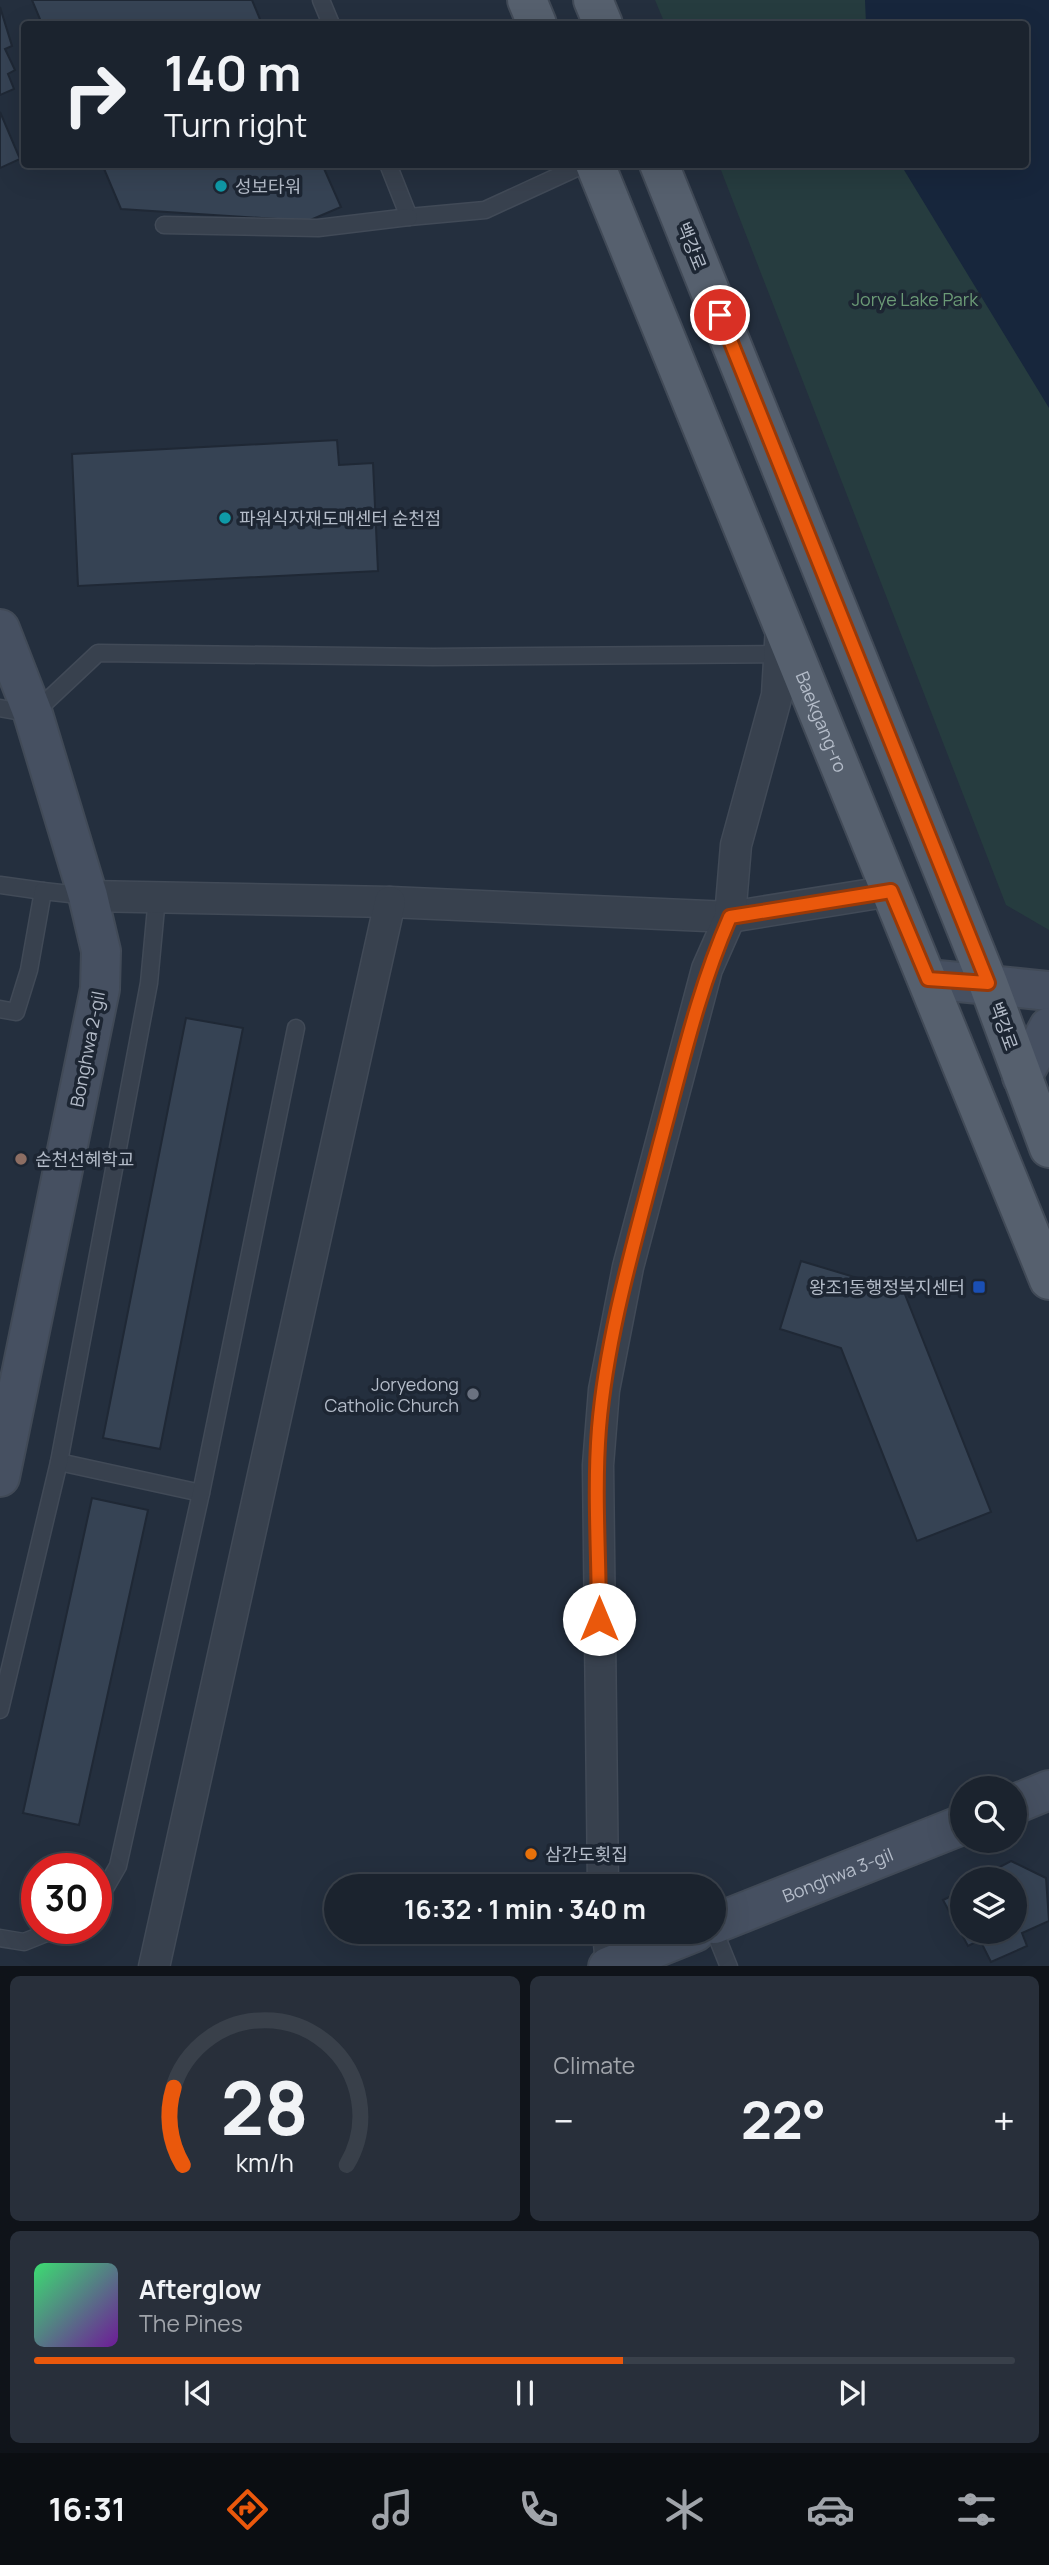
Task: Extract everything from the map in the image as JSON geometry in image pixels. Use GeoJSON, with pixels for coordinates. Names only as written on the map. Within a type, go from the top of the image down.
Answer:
{"type":"FeatureCollection","features":[{"type":"Feature","properties":{"kind":"main road"},"geometry":{"type":"LineString","coordinates":[[527,0],[536,21]]}},
{"type":"Feature","properties":{"kind":"main road"},"geometry":{"type":"LineString","coordinates":[[593,0],[602,21]]}},
{"type":"Feature","properties":{"kind":"main road","name":"Baekgang-ro"},"geometry":{"type":"LineString","coordinates":[[596,168],[781,637],[928,979],[1049,1280]]}},
{"type":"Feature","properties":{"kind":"main road","name":"백강로"},"geometry":{"type":"LineString","coordinates":[[661,168],[988,983],[1049,1148]]}},
{"type":"Feature","properties":{"kind":"street","name":"Bonghwa 2-gil"},"geometry":{"type":"LineString","coordinates":[[0,629],[17,711],[88,896],[101,951],[100,989],[0,1477]]}},
{"type":"Feature","properties":{"kind":"street"},"geometry":{"type":"LineString","coordinates":[[603,1874],[598,1465],[604,1390],[628,1267],[707,969],[730,917],[736,845],[776,695],[781,637]]}},
{"type":"Feature","properties":{"kind":"street"},"geometry":{"type":"LineString","coordinates":[[88,896],[390,902],[730,917],[891,891]]}},
{"type":"Feature","properties":{"kind":"street"},"geometry":{"type":"LineString","coordinates":[[154,1966],[390,902]]}},
{"type":"Feature","properties":{"kind":"street"},"geometry":{"type":"LineString","coordinates":[[928,979],[1049,991]]}},
{"type":"Feature","properties":{"kind":"street"},"geometry":{"type":"LineString","coordinates":[[1022,1077],[1049,1027]]}},
{"type":"Feature","properties":{"kind":"street"},"geometry":{"type":"LineString","coordinates":[[1027,1799],[1049,1790]]}},
{"type":"Feature","properties":{"kind":"street","name":"Bonghwa 3-gil"},"geometry":{"type":"LineString","coordinates":[[726,1919],[950,1830]]}},
{"type":"Feature","properties":{"kind":"street"},"geometry":{"type":"LineString","coordinates":[[609,1955],[650,1944]]}},
{"type":"Feature","properties":{"kind":"lane"},"geometry":{"type":"LineString","coordinates":[[321,0],[330,21]]}},
{"type":"Feature","properties":{"kind":"lane"},"geometry":{"type":"LineString","coordinates":[[390,168],[409,218]]}},
{"type":"Feature","properties":{"kind":"lane"},"geometry":{"type":"LineString","coordinates":[[164,226],[318,228],[485,210],[576,168]]}},
{"type":"Feature","properties":{"kind":"lane"},"geometry":{"type":"LineString","coordinates":[[17,711],[97,653],[433,657],[781,637]]}},
{"type":"Feature","properties":{"kind":"lane"},"geometry":{"type":"LineString","coordinates":[[0,885],[88,896]]}},
{"type":"Feature","properties":{"kind":"lane"},"geometry":{"type":"LineString","coordinates":[[0,1009],[16,1012],[29,970],[43,891]]}},
{"type":"Feature","properties":{"kind":"lane"},"geometry":{"type":"LineString","coordinates":[[0,1710],[59,1462],[149,983],[157,897]]}},
{"type":"Feature","properties":{"kind":"lane"},"geometry":{"type":"LineString","coordinates":[[112,1876],[118,1866],[201,1493],[296,1028]]}},
{"type":"Feature","properties":{"kind":"lane"},"geometry":{"type":"LineString","coordinates":[[59,1462],[201,1493]]}},
{"type":"Feature","properties":{"kind":"lane"},"geometry":{"type":"LineString","coordinates":[[0,1938],[21,1942]]}},
{"type":"Feature","properties":{"kind":"lane"},"geometry":{"type":"LineString","coordinates":[[720,1944],[729,1966]]}},
{"type":"Feature","properties":{"kind":"green space","name":"Jorye Lake Park"},"geometry":{"type":"Polygon","coordinates":[[[655,0],[1049,0],[1049,930],[1006,905],[720,168],[1029,168],[1029,21],[664,21],[655,0]]]}},
{"type":"Feature","properties":{"kind":"water"},"geometry":{"type":"Polygon","coordinates":[[[865,0],[1049,0],[1049,408],[903,168],[1029,168],[1029,21],[866,21],[865,0]]]}},
{"type":"Feature","properties":{"kind":"building"},"geometry":{"type":"Polygon","coordinates":[[[32,0],[252,0],[261,21],[41,21],[32,0]]]}},
{"type":"Feature","properties":{"kind":"building"},"geometry":{"type":"Polygon","coordinates":[[[0,7],[12,46],[5,49],[15,70],[8,74],[14,89],[0,95],[0,7]]]}},
{"type":"Feature","properties":{"kind":"building"},"geometry":{"type":"Polygon","coordinates":[[[0,112],[20,159],[0,168],[0,112]]]}},
{"type":"Feature","properties":{"kind":"building","name":"성보타워"},"geometry":{"type":"Polygon","coordinates":[[[104,168],[324,168],[341,207],[308,221],[121,209],[104,168]]]}},
{"type":"Feature","properties":{"kind":"building","name":"파워식자재도매센터 순천점"},"geometry":{"type":"Polygon","coordinates":[[[337,440],[339,465],[373,463],[378,571],[78,586],[72,454],[337,440]]]}},
{"type":"Feature","properties":{"kind":"building"},"geometry":{"type":"Polygon","coordinates":[[[186,1018],[243,1028],[160,1449],[103,1438],[186,1018]]]}},
{"type":"Feature","properties":{"kind":"building"},"geometry":{"type":"Polygon","coordinates":[[[801,1261],[904,1292],[991,1512],[917,1541],[841,1348],[780,1329],[801,1261]]]}},
{"type":"Feature","properties":{"kind":"building"},"geometry":{"type":"Polygon","coordinates":[[[92,1498],[148,1510],[79,1825],[23,1813],[92,1498]]]}},
{"type":"Feature","properties":{"kind":"building"},"geometry":{"type":"Polygon","coordinates":[[[1011,1861],[1023,1867],[1000,1867],[1011,1861]]]}},
{"type":"Feature","properties":{"kind":"building"},"geometry":{"type":"Polygon","coordinates":[[[1027,1869],[1046,1878],[1049,1921],[1027,1931],[1027,1869]]]}},
{"type":"Feature","properties":{"kind":"building"},"geometry":{"type":"Polygon","coordinates":[[[950,1897],[950,1913],[943,1900],[950,1897]]]}},
{"type":"Feature","properties":{"kind":"building"},"geometry":{"type":"Polygon","coordinates":[[[982,1944],[1026,1944],[1027,1946],[991,1962],[982,1944]]]}},
{"type":"Feature","properties":{"kind":"place","name":"성보타워"},"geometry":{"type":"Point","coordinates":[221,186]}},
{"type":"Feature","properties":{"kind":"place","name":"파워식자재도매센터 순천점"},"geometry":{"type":"Point","coordinates":[225,518]}},
{"type":"Feature","properties":{"kind":"place","name":"순천선혜학교"},"geometry":{"type":"Point","coordinates":[21,1159]}},
{"type":"Feature","properties":{"kind":"place","name":"왕조1동행정복지센터"},"geometry":{"type":"Point","coordinates":[979,1287]}},
{"type":"Feature","properties":{"kind":"place","name":"Joryedong Catholic Church"},"geometry":{"type":"Point","coordinates":[473,1394]}},
{"type":"Feature","properties":{"kind":"place","name":"삼간도횟집"},"geometry":{"type":"Point","coordinates":[531,1854]}},
{"type":"Feature","properties":{"kind":"route"},"geometry":{"type":"LineString","coordinates":[[599,1619],[598,1465],[604,1390],[628,1267],[707,969],[730,917],[822,905],[891,891],[928,979],[988,983],[720,315]]}}]}
